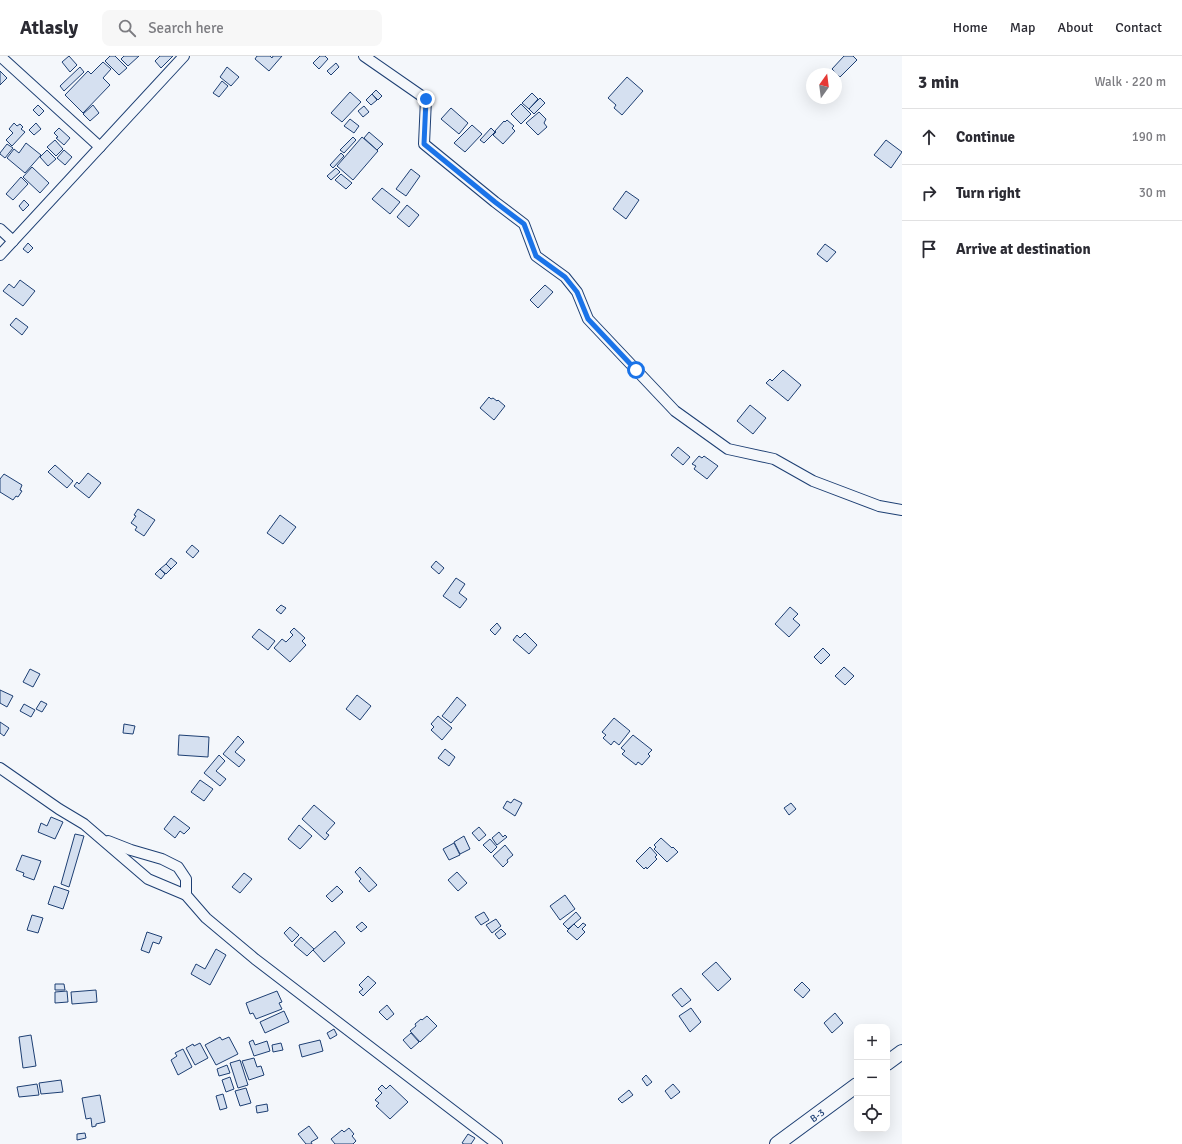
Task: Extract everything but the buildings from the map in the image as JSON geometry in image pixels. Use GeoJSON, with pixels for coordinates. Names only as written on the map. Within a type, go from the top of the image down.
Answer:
{"type":"FeatureCollection","features":[{"type":"Feature","properties":{"kind":"main road"},"geometry":{"type":"LineString","coordinates":[[890,1061],[902,1052]]}},
{"type":"Feature","properties":{"kind":"main road","name":"B-3"},"geometry":{"type":"LineString","coordinates":[[777,1144],[854,1087]]}},
{"type":"Feature","properties":{"kind":"street"},"geometry":{"type":"LineString","coordinates":[[0,56],[100,147]]}},
{"type":"Feature","properties":{"kind":"street"},"geometry":{"type":"LineString","coordinates":[[0,255],[184,56]]}},
{"type":"Feature","properties":{"kind":"street"},"geometry":{"type":"LineString","coordinates":[[364,56],[426,99],[424,144],[524,224],[536,256],[565,277],[577,292],[588,319],[675,411],[728,449],[774,459],[813,482],[879,506],[902,510]]}},
{"type":"Feature","properties":{"kind":"street"},"geometry":{"type":"LineString","coordinates":[[0,229],[13,241]]}},
{"type":"Feature","properties":{"kind":"street"},"geometry":{"type":"LineString","coordinates":[[0,768],[59,809],[84,824],[148,879],[186,895],[206,918],[255,959],[497,1144]]}},
{"type":"Feature","properties":{"kind":"street"},"geometry":{"type":"LineString","coordinates":[[101,838],[131,850],[162,859],[178,867],[186,880],[186,895]]}},
{"type":"Feature","properties":{"kind":"route"},"geometry":{"type":"LineString","coordinates":[[426,99],[424,144],[524,224],[536,256],[565,277],[577,292],[588,319],[636,370]]}}]}
